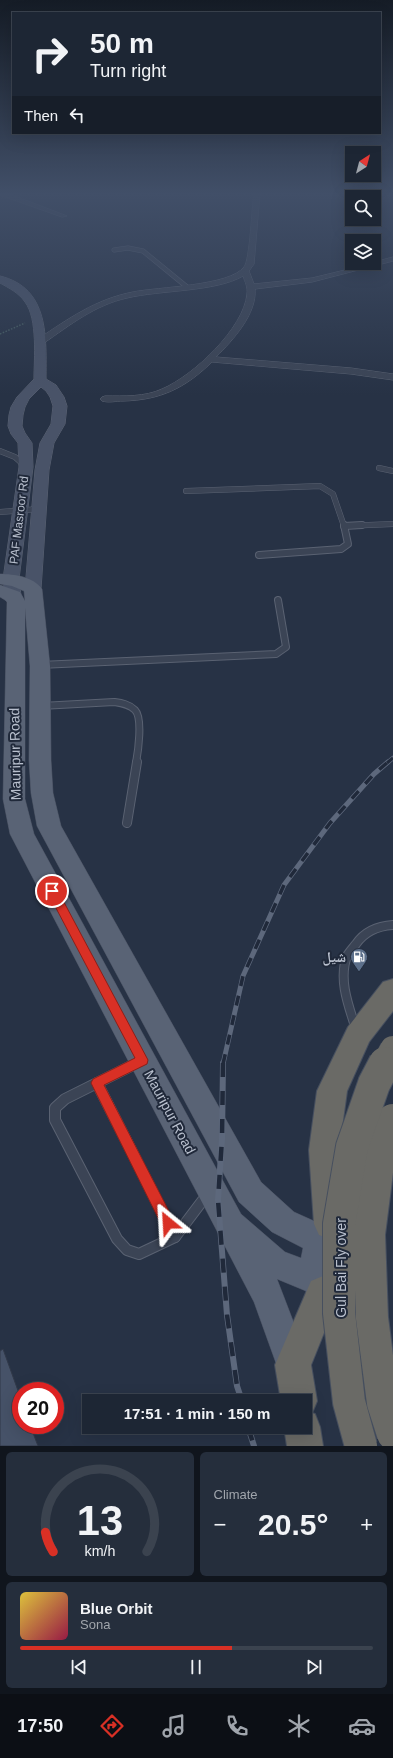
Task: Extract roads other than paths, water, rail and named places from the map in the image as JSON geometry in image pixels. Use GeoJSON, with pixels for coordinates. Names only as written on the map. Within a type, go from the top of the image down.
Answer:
{"type":"FeatureCollection","features":[{"type":"Feature","properties":{"kind":"highway"},"geometry":{"type":"LineString","coordinates":[[325,1232],[324,1150],[332,1091],[358,1035],[393,990]]}},
{"type":"Feature","properties":{"kind":"highway","name":"Gul Bai Fly over"},"geometry":{"type":"LineString","coordinates":[[360,1446],[349,1402],[339,1314],[339,1224],[352,1147],[374,1084],[393,1049]]}},
{"type":"Feature","properties":{"kind":"highway"},"geometry":{"type":"LineString","coordinates":[[393,1120],[379,1156],[369,1234],[372,1318],[384,1403],[393,1434]]}},
{"type":"Feature","properties":{"kind":"highway"},"geometry":{"type":"LineString","coordinates":[[297,1394],[293,1365],[320,1286]]}},
{"type":"Feature","properties":{"kind":"highway"},"geometry":{"type":"LineString","coordinates":[[303,1434],[305,1446]]}},
{"type":"Feature","properties":{"kind":"main road"},"geometry":{"type":"LineString","coordinates":[[0,279],[21,291],[32,304],[41,341],[40,380]]}},
{"type":"Feature","properties":{"kind":"main road","name":"PAF Masroor Rd"},"geometry":{"type":"LineString","coordinates":[[40,380],[51,388],[57,397],[60,406],[58,424],[47,443],[42,470],[39,510],[11,587],[26,467],[25,443],[18,434],[15,426],[16,415],[18,407],[24,397],[40,380]]}},
{"type":"Feature","properties":{"kind":"main road","name":"Mauripur Road"},"geometry":{"type":"LineString","coordinates":[[11,587],[40,666],[40,760],[42,793],[49,826],[250,1192],[283,1222],[325,1232]]}},
{"type":"Feature","properties":{"kind":"main road","name":"Mauripur Road"},"geometry":{"type":"LineString","coordinates":[[11,587],[16,602],[14,799],[22,834],[230,1224],[274,1263],[320,1286]]}},
{"type":"Feature","properties":{"kind":"main road"},"geometry":{"type":"LineString","coordinates":[[173,1118],[205,1108]]}},
{"type":"Feature","properties":{"kind":"main road"},"geometry":{"type":"LineString","coordinates":[[393,1206],[384,1204],[364,1204],[345,1212],[325,1232],[316,1259],[320,1286],[338,1314],[359,1329],[384,1337],[393,1337]]}},
{"type":"Feature","properties":{"kind":"main road"},"geometry":{"type":"LineString","coordinates":[[230,1224],[268,1295],[293,1365]]}},
{"type":"Feature","properties":{"kind":"street"},"geometry":{"type":"LineString","coordinates":[[41,341],[88,310],[104,302],[134,294],[222,282],[245,271],[250,264],[250,259]]}},
{"type":"Feature","properties":{"kind":"street"},"geometry":{"type":"LineString","coordinates":[[251,287],[312,280],[391,259]]}},
{"type":"Feature","properties":{"kind":"street"},"geometry":{"type":"LineString","coordinates":[[105,399],[151,395],[165,392],[192,376],[222,347],[244,314],[251,296],[251,287],[245,271]]}},
{"type":"Feature","properties":{"kind":"street"},"geometry":{"type":"LineString","coordinates":[[210,359],[351,371],[393,377]]}},
{"type":"Feature","properties":{"kind":"lane"},"geometry":{"type":"LineString","coordinates":[[153,259],[187,287]]}},
{"type":"Feature","properties":{"kind":"lane"},"geometry":{"type":"LineString","coordinates":[[0,451],[15,457],[26,467]]}},
{"type":"Feature","properties":{"kind":"lane"},"geometry":{"type":"LineString","coordinates":[[379,468],[393,471]]}},
{"type":"Feature","properties":{"kind":"lane"},"geometry":{"type":"LineString","coordinates":[[186,490],[320,486],[333,494],[344,526],[348,544],[341,549],[259,555]]}},
{"type":"Feature","properties":{"kind":"lane"},"geometry":{"type":"LineString","coordinates":[[0,512],[39,510]]}},
{"type":"Feature","properties":{"kind":"lane"},"geometry":{"type":"LineString","coordinates":[[344,526],[393,524]]}},
{"type":"Feature","properties":{"kind":"lane"},"geometry":{"type":"LineString","coordinates":[[40,666],[276,654],[281,652],[286,647],[278,600]]}},
{"type":"Feature","properties":{"kind":"lane"},"geometry":{"type":"LineString","coordinates":[[41,706],[114,702],[125,704],[134,709],[138,714],[138,747],[128,823]]}},
{"type":"Feature","properties":{"kind":"lane"},"geometry":{"type":"LineString","coordinates":[[358,1035],[345,993],[344,972],[347,956],[362,935],[376,927],[393,925]]}},
{"type":"Feature","properties":{"kind":"lane"},"geometry":{"type":"LineString","coordinates":[[142,1060],[65,1099],[55,1108],[55,1120],[117,1239],[127,1250],[139,1254],[175,1237],[212,1188]]}},
{"type":"Feature","properties":{"kind":"lane"},"geometry":{"type":"LineString","coordinates":[[97,1083],[175,1237]]}},
{"type":"Feature","properties":{"kind":"railway"},"geometry":{"type":"LineString","coordinates":[[387,763],[393,758]]}},
{"type":"Feature","properties":{"kind":"railway"},"geometry":{"type":"LineString","coordinates":[[223,1064],[243,976],[284,885],[330,823],[374,774],[388,762]]}},
{"type":"Feature","properties":{"kind":"railway"},"geometry":{"type":"LineString","coordinates":[[223,1063],[222,1139],[218,1200],[227,1315],[237,1386],[240,1394]]}},
{"type":"Feature","properties":{"kind":"railway"},"geometry":{"type":"LineString","coordinates":[[250,1434],[254,1446]]}},
{"type":"Feature","properties":{"kind":"place","name":"شیل"},"geometry":{"type":"Point","coordinates":[359,972]}}]}
